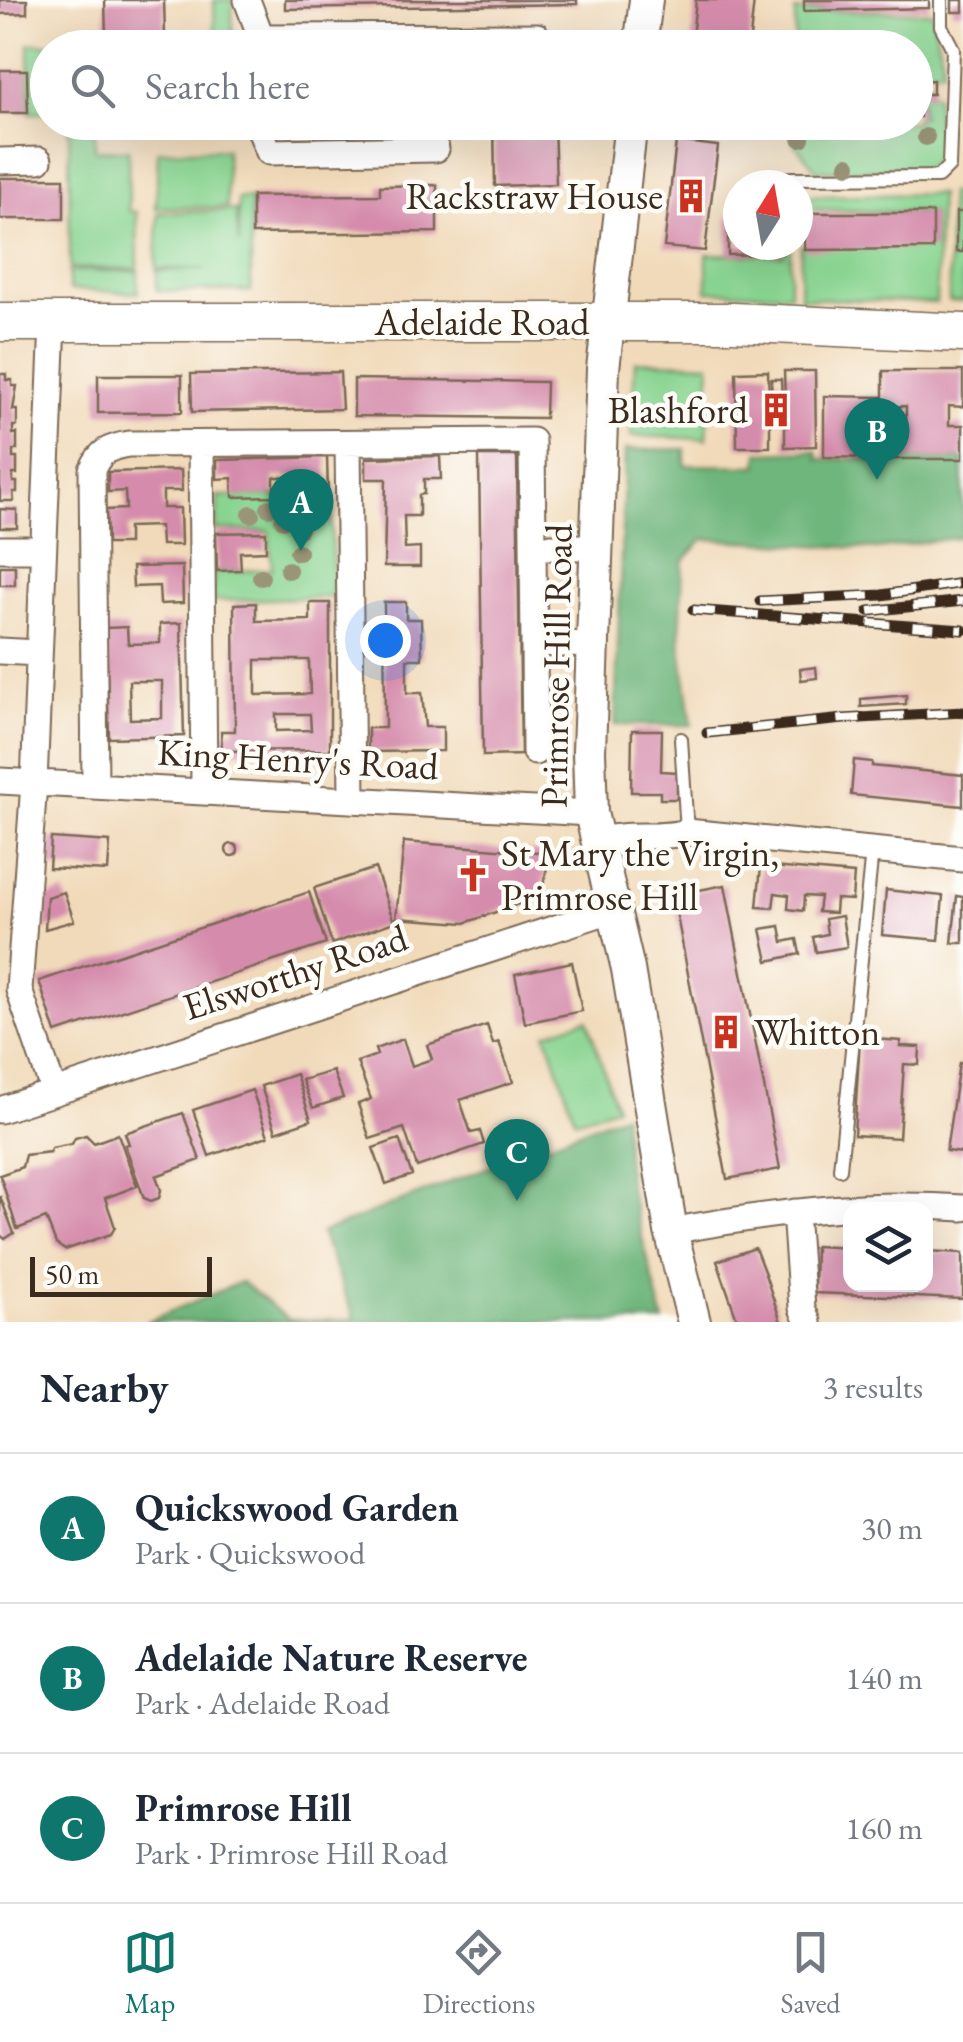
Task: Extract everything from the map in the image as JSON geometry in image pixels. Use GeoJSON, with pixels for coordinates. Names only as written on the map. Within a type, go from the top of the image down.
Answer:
{"type":"FeatureCollection","features":[{"type":"Feature","properties":{"kind":"main road","name":"Adelaide Road"},"geometry":{"type":"LineString","coordinates":[[0,322],[792,323],[963,333]]}},
{"type":"Feature","properties":{"kind":"street"},"geometry":{"type":"LineString","coordinates":[[247,0],[256,30]]}},
{"type":"Feature","properties":{"kind":"street"},"geometry":{"type":"LineString","coordinates":[[642,30],[646,0]]}},
{"type":"Feature","properties":{"kind":"street"},"geometry":{"type":"LineString","coordinates":[[264,140],[269,152],[436,149]]}},
{"type":"Feature","properties":{"kind":"street","name":"Primrose Hill Road"},"geometry":{"type":"LineString","coordinates":[[629,140],[603,369],[588,751],[594,827],[628,969],[671,1231],[694,1322]]}},
{"type":"Feature","properties":{"kind":"street"},"geometry":{"type":"LineString","coordinates":[[0,161],[39,160]]}},
{"type":"Feature","properties":{"kind":"street"},"geometry":{"type":"LineString","coordinates":[[53,322],[34,784],[19,990],[54,1092]]}},
{"type":"Feature","properties":{"kind":"street","name":"Primrose Hill Road"},"geometry":{"type":"LineString","coordinates":[[348,443],[532,441],[534,752]]}},
{"type":"Feature","properties":{"kind":"street"},"geometry":{"type":"LineString","coordinates":[[95,786],[92,470],[97,458],[109,447],[129,444],[348,443],[352,799]]}},
{"type":"Feature","properties":{"kind":"street"},"geometry":{"type":"LineString","coordinates":[[202,444],[204,790]]}},
{"type":"Feature","properties":{"kind":"street"},"geometry":{"type":"LineString","coordinates":[[533,547],[596,547]]}},
{"type":"Feature","properties":{"kind":"street"},"geometry":{"type":"LineString","coordinates":[[0,549],[42,549]]}},
{"type":"Feature","properties":{"kind":"street"},"geometry":{"type":"LineString","coordinates":[[534,644],[593,644]]}},
{"type":"Feature","properties":{"kind":"street"},"geometry":{"type":"LineString","coordinates":[[0,651],[39,652]]}},
{"type":"Feature","properties":{"kind":"street","name":"King Henry's Road"},"geometry":{"type":"LineString","coordinates":[[0,781],[352,799],[594,827],[617,835],[670,836],[687,832],[963,858]]}},
{"type":"Feature","properties":{"kind":"street","name":"Elsworthy Road"},"geometry":{"type":"LineString","coordinates":[[0,1110],[614,909]]}},
{"type":"Feature","properties":{"kind":"street"},"geometry":{"type":"LineString","coordinates":[[671,1231],[772,1212],[905,1204],[963,1208]]}},
{"type":"Feature","properties":{"kind":"street"},"geometry":{"type":"LineString","coordinates":[[795,1212],[802,1308],[808,1322]]}},
{"type":"Feature","properties":{"kind":"lane"},"geometry":{"type":"LineString","coordinates":[[813,180],[945,173],[949,166],[953,49],[941,26],[941,0]]}},
{"type":"Feature","properties":{"kind":"lane"},"geometry":{"type":"LineString","coordinates":[[681,739],[687,832]]}},
{"type":"Feature","properties":{"kind":"lane"},"geometry":{"type":"LineString","coordinates":[[840,1169],[872,850]]}},
{"type":"Feature","properties":{"kind":"green space"},"geometry":{"type":"Polygon","coordinates":[[[214,0],[232,0],[233,30],[215,30],[214,0]]]}},
{"type":"Feature","properties":{"kind":"green space"},"geometry":{"type":"Polygon","coordinates":[[[795,11],[932,12],[943,70],[933,70],[933,30],[795,30],[795,11]]]}},
{"type":"Feature","properties":{"kind":"green space"},"geometry":{"type":"Polygon","coordinates":[[[936,94],[938,150],[935,163],[921,169],[817,171],[793,142],[933,140],[936,94]]]}},
{"type":"Feature","properties":{"kind":"green space"},"geometry":{"type":"Polygon","coordinates":[[[69,140],[95,140],[95,150],[128,150],[129,211],[137,212],[138,269],[70,268],[69,140]]]}},
{"type":"Feature","properties":{"kind":"green space"},"geometry":{"type":"Polygon","coordinates":[[[226,149],[227,207],[156,208],[158,151],[226,149]]]}},
{"type":"Feature","properties":{"kind":"green space"},"geometry":{"type":"Polygon","coordinates":[[[963,192],[963,302],[949,301],[949,193],[963,192]]]}},
{"type":"Feature","properties":{"kind":"green space"},"geometry":{"type":"Polygon","coordinates":[[[939,194],[936,303],[800,298],[801,260],[813,260],[813,245],[933,248],[932,213],[813,209],[813,196],[939,194]]]}},
{"type":"Feature","properties":{"kind":"green space"},"geometry":{"type":"Polygon","coordinates":[[[238,199],[251,199],[251,291],[157,291],[157,271],[205,269],[156,269],[158,213],[236,210],[239,244],[238,199]]]}},
{"type":"Feature","properties":{"kind":"green space"},"geometry":{"type":"Polygon","coordinates":[[[707,254],[723,254],[723,260],[790,260],[790,294],[707,291],[707,254]]]}},
{"type":"Feature","properties":{"kind":"green space"},"geometry":{"type":"Polygon","coordinates":[[[69,271],[138,271],[138,293],[69,290],[69,271]]]}},
{"type":"Feature","properties":{"kind":"green space"},"geometry":{"type":"Polygon","coordinates":[[[635,361],[710,364],[707,439],[631,436],[635,361]]]}},
{"type":"Feature","properties":{"kind":"green space"},"geometry":{"type":"Polygon","coordinates":[[[685,449],[685,465],[758,466],[759,453],[817,451],[818,459],[963,459],[963,537],[877,549],[703,539],[683,562],[680,639],[692,725],[615,725],[625,450],[685,449]]]}},
{"type":"Feature","properties":{"kind":"green space"},"geometry":{"type":"Polygon","coordinates":[[[218,496],[331,496],[333,597],[212,601],[214,572],[272,569],[269,531],[216,530],[218,496]]]}},
{"type":"Feature","properties":{"kind":"green space"},"geometry":{"type":"Polygon","coordinates":[[[587,1019],[616,1107],[575,1120],[546,1033],[587,1019]]]}},
{"type":"Feature","properties":{"kind":"green space"},"geometry":{"type":"Polygon","coordinates":[[[623,1114],[628,1183],[664,1322],[146,1322],[241,1282],[289,1320],[355,1320],[321,1233],[623,1114]]]}},
{"type":"Feature","properties":{"kind":"building"},"geometry":{"type":"Polygon","coordinates":[[[0,0],[27,0],[27,13],[0,14],[0,0]]]}},
{"type":"Feature","properties":{"kind":"building"},"geometry":{"type":"Polygon","coordinates":[[[105,0],[164,0],[165,30],[106,30],[105,0]]]}},
{"type":"Feature","properties":{"kind":"building"},"geometry":{"type":"Polygon","coordinates":[[[285,0],[577,0],[577,4],[285,9],[285,0]]]}},
{"type":"Feature","properties":{"kind":"building"},"geometry":{"type":"Polygon","coordinates":[[[696,0],[754,0],[751,30],[693,30],[696,0]]]}},
{"type":"Feature","properties":{"kind":"building"},"geometry":{"type":"Polygon","coordinates":[[[804,0],[929,0],[929,8],[804,11],[804,0]]]}},
{"type":"Feature","properties":{"kind":"building"},"geometry":{"type":"Polygon","coordinates":[[[952,0],[963,0],[963,12],[952,12],[952,0]]]}},
{"type":"Feature","properties":{"kind":"building"},"geometry":{"type":"Polygon","coordinates":[[[0,70],[27,70],[28,113],[0,113],[0,70]]]}},
{"type":"Feature","properties":{"kind":"building"},"geometry":{"type":"Polygon","coordinates":[[[494,140],[555,140],[556,184],[495,186],[494,140]]]}},
{"type":"Feature","properties":{"kind":"building","name":"Rackstraw House"},"geometry":{"type":"Polygon","coordinates":[[[676,141],[718,146],[705,251],[664,247],[676,141]]]}},
{"type":"Feature","properties":{"kind":"building"},"geometry":{"type":"Polygon","coordinates":[[[0,178],[64,178],[64,219],[0,219],[0,178]]]}},
{"type":"Feature","properties":{"kind":"building"},"geometry":{"type":"Polygon","coordinates":[[[437,185],[437,232],[252,234],[252,196],[380,195],[380,186],[437,185]]]}},
{"type":"Feature","properties":{"kind":"building"},"geometry":{"type":"Polygon","coordinates":[[[956,212],[963,212],[963,252],[956,252],[956,212]]]}},
{"type":"Feature","properties":{"kind":"building"},"geometry":{"type":"Polygon","coordinates":[[[813,213],[933,213],[933,249],[813,250],[813,213]]]}},
{"type":"Feature","properties":{"kind":"building","name":"Blashford"},"geometry":{"type":"Polygon","coordinates":[[[768,371],[769,400],[771,379],[781,379],[782,400],[784,371],[815,371],[816,446],[785,447],[785,419],[770,419],[770,447],[737,447],[736,372],[768,371]]]}},
{"type":"Feature","properties":{"kind":"building"},"geometry":{"type":"Polygon","coordinates":[[[883,371],[963,371],[963,407],[949,406],[949,425],[963,425],[963,459],[883,459],[883,425],[906,425],[906,406],[883,407],[883,371]]]}},
{"type":"Feature","properties":{"kind":"building"},"geometry":{"type":"Polygon","coordinates":[[[340,372],[342,409],[192,412],[191,374],[340,372]]]}},
{"type":"Feature","properties":{"kind":"building"},"geometry":{"type":"Polygon","coordinates":[[[0,374],[6,374],[6,380],[17,386],[13,410],[17,410],[17,426],[13,426],[13,434],[17,433],[17,450],[13,450],[13,458],[17,458],[14,501],[0,501],[0,374]]]}},
{"type":"Feature","properties":{"kind":"building"},"geometry":{"type":"Polygon","coordinates":[[[98,375],[182,375],[182,412],[98,413],[98,375]]]}},
{"type":"Feature","properties":{"kind":"building"},"geometry":{"type":"Polygon","coordinates":[[[354,379],[546,382],[545,418],[354,416],[354,379]]]}},
{"type":"Feature","properties":{"kind":"building"},"geometry":{"type":"Polygon","coordinates":[[[824,396],[881,397],[880,458],[824,457],[824,396]]]}},
{"type":"Feature","properties":{"kind":"building"},"geometry":{"type":"Polygon","coordinates":[[[440,456],[441,479],[424,479],[419,516],[404,516],[405,549],[420,548],[420,567],[384,567],[386,479],[366,479],[366,458],[440,456]]]}},
{"type":"Feature","properties":{"kind":"building"},"geometry":{"type":"Polygon","coordinates":[[[479,456],[517,456],[521,755],[483,756],[479,456]]]}},
{"type":"Feature","properties":{"kind":"building"},"geometry":{"type":"Polygon","coordinates":[[[327,457],[328,494],[307,494],[307,477],[274,477],[274,496],[233,497],[232,478],[217,479],[217,460],[327,457]]]}},
{"type":"Feature","properties":{"kind":"building"},"geometry":{"type":"Polygon","coordinates":[[[181,470],[182,491],[163,491],[163,508],[180,508],[181,545],[161,545],[160,526],[128,527],[128,544],[107,544],[106,510],[126,509],[125,491],[108,492],[108,472],[181,470]]]}},
{"type":"Feature","properties":{"kind":"building"},"geometry":{"type":"Polygon","coordinates":[[[0,509],[17,510],[17,528],[0,528],[0,509]]]}},
{"type":"Feature","properties":{"kind":"building"},"geometry":{"type":"Polygon","coordinates":[[[266,532],[266,551],[240,552],[241,570],[217,571],[216,533],[266,532]]]}},
{"type":"Feature","properties":{"kind":"building"},"geometry":{"type":"Polygon","coordinates":[[[0,566],[15,566],[15,585],[0,585],[0,566]]]}},
{"type":"Feature","properties":{"kind":"building"},"geometry":{"type":"Polygon","coordinates":[[[182,566],[183,603],[160,604],[159,586],[133,587],[132,567],[182,566]]]}},
{"type":"Feature","properties":{"kind":"building"},"geometry":{"type":"Polygon","coordinates":[[[384,602],[406,602],[406,619],[421,619],[422,659],[407,659],[407,693],[422,693],[425,727],[443,727],[443,751],[368,752],[368,728],[385,728],[384,602]]]}},
{"type":"Feature","properties":{"kind":"building"},"geometry":{"type":"Polygon","coordinates":[[[256,603],[256,621],[310,620],[310,603],[330,603],[330,750],[222,751],[221,731],[235,731],[234,604],[256,603]],[[256,660],[256,695],[310,694],[309,660],[256,660]],[[276,714],[276,731],[311,730],[310,714],[276,714]]]}},
{"type":"Feature","properties":{"kind":"building"},"geometry":{"type":"Polygon","coordinates":[[[181,623],[184,736],[109,738],[106,628],[127,627],[128,644],[160,643],[160,624],[181,623]],[[129,681],[130,719],[162,718],[162,681],[129,681]]]}},
{"type":"Feature","properties":{"kind":"building"},"geometry":{"type":"Polygon","coordinates":[[[816,667],[817,678],[801,680],[800,669],[816,667]]]}},
{"type":"Feature","properties":{"kind":"building"},"geometry":{"type":"Polygon","coordinates":[[[906,695],[906,704],[861,707],[861,699],[906,695]]]}},
{"type":"Feature","properties":{"kind":"building"},"geometry":{"type":"Polygon","coordinates":[[[632,730],[662,730],[661,771],[677,772],[677,799],[660,799],[660,792],[631,792],[632,730]]]}},
{"type":"Feature","properties":{"kind":"building"},"geometry":{"type":"Polygon","coordinates":[[[854,760],[872,762],[872,766],[963,775],[963,806],[851,795],[854,760]]]}},
{"type":"Feature","properties":{"kind":"building"},"geometry":{"type":"Polygon","coordinates":[[[51,838],[110,842],[108,871],[49,868],[51,838]]]}},
{"type":"Feature","properties":{"kind":"building","name":"St Mary the Virgin, Primrose Hill"},"geometry":{"type":"Polygon","coordinates":[[[404,842],[550,853],[541,896],[465,923],[396,918],[404,842]]]}},
{"type":"Feature","properties":{"kind":"building"},"geometry":{"type":"Polygon","coordinates":[[[232,844],[238,850],[232,856],[226,850],[232,844]]]}},
{"type":"Feature","properties":{"kind":"building"},"geometry":{"type":"Polygon","coordinates":[[[761,866],[854,874],[852,900],[836,899],[835,913],[818,912],[820,897],[804,896],[803,911],[788,909],[789,895],[775,893],[773,908],[757,907],[761,866]]]}},
{"type":"Feature","properties":{"kind":"building"},"geometry":{"type":"Polygon","coordinates":[[[375,868],[394,922],[332,944],[314,888],[375,868]]]}},
{"type":"Feature","properties":{"kind":"building","name":"Whitton"},"geometry":{"type":"Polygon","coordinates":[[[725,885],[780,1169],[727,1179],[673,895],[725,885]]]}},
{"type":"Feature","properties":{"kind":"building"},"geometry":{"type":"Polygon","coordinates":[[[886,890],[943,896],[939,940],[882,935],[886,890]]]}},
{"type":"Feature","properties":{"kind":"building"},"geometry":{"type":"Polygon","coordinates":[[[64,892],[74,921],[45,929],[47,897],[64,892]]]}},
{"type":"Feature","properties":{"kind":"building"},"geometry":{"type":"Polygon","coordinates":[[[309,892],[326,944],[56,1033],[39,981],[309,892]]]}},
{"type":"Feature","properties":{"kind":"building"},"geometry":{"type":"Polygon","coordinates":[[[957,896],[963,897],[963,943],[952,943],[957,896]]]}},
{"type":"Feature","properties":{"kind":"building"},"geometry":{"type":"Polygon","coordinates":[[[842,916],[847,947],[816,952],[813,937],[827,934],[825,919],[842,916]]]}},
{"type":"Feature","properties":{"kind":"building"},"geometry":{"type":"Polygon","coordinates":[[[780,926],[783,942],[797,939],[800,954],[768,961],[761,929],[780,926]]]}},
{"type":"Feature","properties":{"kind":"building"},"geometry":{"type":"Polygon","coordinates":[[[572,962],[582,1011],[525,1023],[515,974],[572,962]]]}},
{"type":"Feature","properties":{"kind":"building"},"geometry":{"type":"Polygon","coordinates":[[[487,1025],[493,1044],[499,1042],[513,1082],[460,1100],[471,1133],[480,1131],[484,1144],[417,1167],[404,1128],[370,1139],[358,1104],[371,1099],[357,1062],[377,1055],[375,1049],[403,1039],[412,1066],[432,1059],[427,1045],[487,1025]]]}},
{"type":"Feature","properties":{"kind":"building"},"geometry":{"type":"Polygon","coordinates":[[[860,1038],[901,1041],[900,1046],[920,1047],[919,1065],[904,1064],[899,1138],[854,1135],[860,1038]]]}},
{"type":"Feature","properties":{"kind":"building"},"geometry":{"type":"Polygon","coordinates":[[[959,1063],[963,1064],[963,1153],[946,1151],[959,1063]]]}},
{"type":"Feature","properties":{"kind":"building"},"geometry":{"type":"Polygon","coordinates":[[[333,1071],[343,1098],[313,1108],[302,1080],[333,1071]]]}},
{"type":"Feature","properties":{"kind":"building"},"geometry":{"type":"Polygon","coordinates":[[[296,1074],[311,1120],[276,1132],[261,1086],[296,1074]]]}},
{"type":"Feature","properties":{"kind":"building"},"geometry":{"type":"Polygon","coordinates":[[[252,1090],[268,1136],[209,1156],[193,1110],[252,1090]]]}},
{"type":"Feature","properties":{"kind":"building"},"geometry":{"type":"Polygon","coordinates":[[[183,1113],[200,1160],[156,1176],[161,1190],[159,1198],[151,1201],[144,1198],[125,1145],[129,1144],[125,1133],[183,1113]]]}},
{"type":"Feature","properties":{"kind":"building"},"geometry":{"type":"Polygon","coordinates":[[[118,1134],[137,1186],[105,1198],[115,1227],[111,1234],[65,1250],[56,1244],[46,1218],[17,1229],[0,1175],[22,1167],[25,1155],[50,1152],[51,1148],[72,1144],[75,1138],[86,1135],[94,1143],[118,1134]]]}},
{"type":"Feature","properties":{"kind":"building"},"geometry":{"type":"Polygon","coordinates":[[[399,1139],[412,1175],[386,1184],[373,1148],[399,1139]]]}},
{"type":"Feature","properties":{"kind":"building"},"geometry":{"type":"Polygon","coordinates":[[[0,1196],[14,1233],[5,1239],[0,1235],[0,1196]]]}},
{"type":"Feature","properties":{"kind":"building"},"geometry":{"type":"Polygon","coordinates":[[[815,1246],[843,1248],[843,1292],[933,1292],[933,1251],[963,1253],[963,1299],[814,1293],[815,1246]]]}},
{"type":"Feature","properties":{"kind":"building"},"geometry":{"type":"Polygon","coordinates":[[[755,1248],[781,1322],[738,1322],[717,1261],[755,1248]]]}},
{"type":"Feature","properties":{"kind":"railway"},"geometry":{"type":"LineString","coordinates":[[760,601],[882,595],[963,583]]}},
{"type":"Feature","properties":{"kind":"railway"},"geometry":{"type":"LineString","coordinates":[[869,611],[963,601]]}},
{"type":"Feature","properties":{"kind":"railway"},"geometry":{"type":"LineString","coordinates":[[693,610],[963,630]]}},
{"type":"Feature","properties":{"kind":"railway"},"geometry":{"type":"LineString","coordinates":[[707,733],[963,712]]}},
{"type":"Feature","properties":{"kind":"place","name":"Rackstraw House"},"geometry":{"type":"Point","coordinates":[691,196]}},
{"type":"Feature","properties":{"kind":"place","name":"Blashford"},"geometry":{"type":"Point","coordinates":[776,410]}},
{"type":"Feature","properties":{"kind":"place","name":"Adelaide Nature Reserve"},"geometry":{"type":"Point","coordinates":[877,480]}},
{"type":"Feature","properties":{"kind":"place","name":"Quickswood Garden"},"geometry":{"type":"Point","coordinates":[301,551]}},
{"type":"Feature","properties":{"kind":"place","name":"St Mary the Virgin, Primrose Hill"},"geometry":{"type":"Point","coordinates":[473,875]}},
{"type":"Feature","properties":{"kind":"place","name":"Whitton"},"geometry":{"type":"Point","coordinates":[726,1032]}},
{"type":"Feature","properties":{"kind":"place","name":"Primrose Hill"},"geometry":{"type":"Point","coordinates":[517,1201]}}]}
